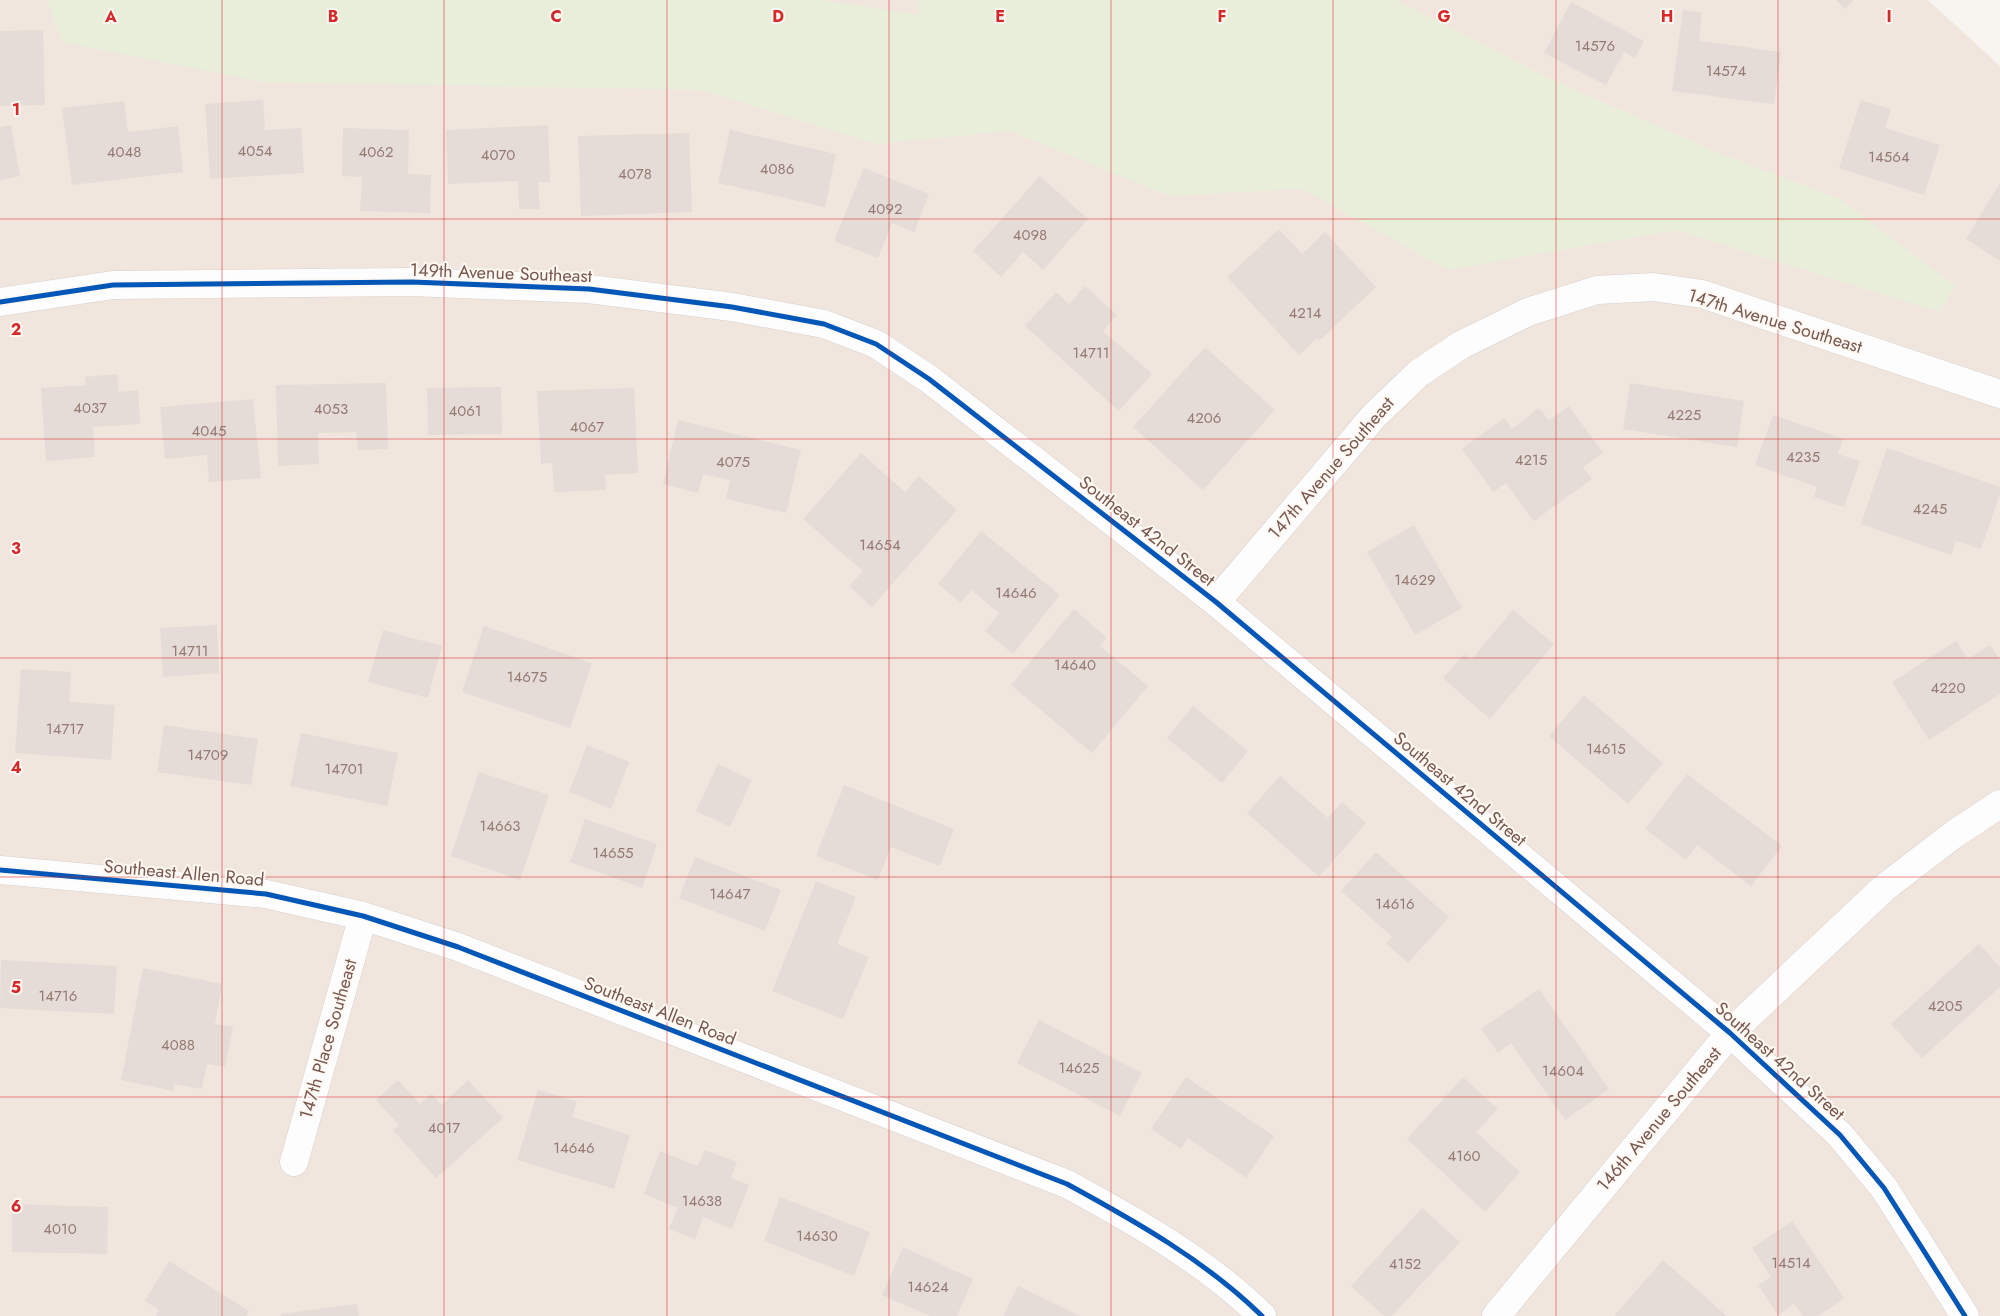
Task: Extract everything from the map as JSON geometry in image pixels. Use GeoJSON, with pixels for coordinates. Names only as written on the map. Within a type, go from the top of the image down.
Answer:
{"type":"FeatureCollection","features":[{"type":"Feature","properties":{"kind":"street","name":"149th Avenue Southeast"},"geometry":{"type":"LineString","coordinates":[[0,302],[114,284],[412,282],[589,289],[732,307],[824,324],[876,344]]}},
{"type":"Feature","properties":{"kind":"street","name":"147th Avenue Southeast"},"geometry":{"type":"LineString","coordinates":[[1216,602],[1374,416],[1419,374],[1461,345],[1528,312],[1597,290],[1654,287],[1702,294],[2000,394]]}},
{"type":"Feature","properties":{"kind":"street","name":"Southeast 42nd Street"},"geometry":{"type":"LineString","coordinates":[[876,344],[929,379],[1216,602],[1730,1032],[1840,1136],[1884,1188],[1965,1316]]}},
{"type":"Feature","properties":{"kind":"street","name":"146th Avenue Southeast"},"geometry":{"type":"LineString","coordinates":[[1496,1316],[1730,1032],[1884,888],[1953,835],[2000,804]]}},
{"type":"Feature","properties":{"kind":"street","name":"Southeast Allen Road"},"geometry":{"type":"LineString","coordinates":[[0,870],[266,894],[363,916],[467,951],[1067,1184],[1141,1224],[1242,1296],[1262,1316]]}},
{"type":"Feature","properties":{"kind":"street","name":"147th Place Southeast"},"geometry":{"type":"LineString","coordinates":[[294,1162],[363,916]]}},
{"type":"Feature","properties":{"kind":"shaded area"},"geometry":{"type":"Polygon","coordinates":[[[0,0],[1928,0],[2000,66],[2000,1316],[0,1316],[0,0]]]}},
{"type":"Feature","properties":{"kind":"green space"},"geometry":{"type":"Polygon","coordinates":[[[47,0],[822,0],[919,15],[919,0],[1396,0],[1546,77],[1721,154],[1840,199],[1955,286],[1940,312],[1676,230],[1448,270],[1302,189],[1170,196],[1010,131],[876,144],[702,90],[263,82],[62,42],[47,0]]]}},
{"type":"Feature","properties":{"kind":"building"},"geometry":{"type":"Polygon","coordinates":[[[1836,0],[1854,0],[1845,9],[1836,0]]]}},
{"type":"Feature","properties":{"kind":"building"},"geometry":{"type":"Polygon","coordinates":[[[1571,2],[1644,41],[1635,58],[1624,52],[1606,85],[1544,53],[1571,2]]]}},
{"type":"Feature","properties":{"kind":"building"},"geometry":{"type":"Polygon","coordinates":[[[1683,10],[1702,13],[1699,41],[1781,52],[1774,104],[1672,91],[1683,10]]]}},
{"type":"Feature","properties":{"kind":"building"},"geometry":{"type":"Polygon","coordinates":[[[43,30],[45,105],[0,106],[0,31],[43,30]]]}},
{"type":"Feature","properties":{"kind":"building"},"geometry":{"type":"Polygon","coordinates":[[[263,100],[265,130],[301,128],[304,173],[210,179],[205,104],[263,100]]]}},
{"type":"Feature","properties":{"kind":"building"},"geometry":{"type":"Polygon","coordinates":[[[1861,100],[1891,109],[1885,128],[1940,145],[1924,195],[1839,168],[1861,100]]]}},
{"type":"Feature","properties":{"kind":"building"},"geometry":{"type":"Polygon","coordinates":[[[124,101],[128,132],[178,126],[183,172],[72,185],[62,108],[124,101]]]}},
{"type":"Feature","properties":{"kind":"building"},"geometry":{"type":"Polygon","coordinates":[[[11,125],[20,176],[0,180],[0,127],[11,125]]]}},
{"type":"Feature","properties":{"kind":"building"},"geometry":{"type":"Polygon","coordinates":[[[548,125],[550,182],[538,182],[540,209],[519,209],[518,181],[448,184],[446,130],[548,125]]]}},
{"type":"Feature","properties":{"kind":"building"},"geometry":{"type":"Polygon","coordinates":[[[343,128],[409,130],[408,174],[431,175],[430,213],[360,211],[362,177],[342,176],[343,128]]]}},
{"type":"Feature","properties":{"kind":"building"},"geometry":{"type":"Polygon","coordinates":[[[730,130],[836,154],[825,207],[718,183],[730,130]]]}},
{"type":"Feature","properties":{"kind":"building"},"geometry":{"type":"Polygon","coordinates":[[[689,133],[692,212],[581,216],[578,136],[689,133]]]}},
{"type":"Feature","properties":{"kind":"building"},"geometry":{"type":"Polygon","coordinates":[[[864,168],[929,194],[914,232],[892,223],[878,258],[834,241],[864,168]]]}},
{"type":"Feature","properties":{"kind":"building"},"geometry":{"type":"Polygon","coordinates":[[[1040,176],[1088,219],[1043,270],[1023,252],[1001,277],[973,251],[1040,176]]]}},
{"type":"Feature","properties":{"kind":"building"},"geometry":{"type":"Polygon","coordinates":[[[2000,183],[2000,261],[1966,239],[2000,183]]]}},
{"type":"Feature","properties":{"kind":"building"},"geometry":{"type":"Polygon","coordinates":[[[1279,229],[1302,254],[1325,232],[1376,287],[1319,341],[1317,338],[1299,355],[1227,277],[1279,229]]]}},
{"type":"Feature","properties":{"kind":"building"},"geometry":{"type":"Polygon","coordinates":[[[1085,286],[1117,315],[1103,331],[1152,374],[1119,411],[1025,326],[1056,292],[1069,304],[1085,286]]]}},
{"type":"Feature","properties":{"kind":"building"},"geometry":{"type":"Polygon","coordinates":[[[1205,347],[1275,410],[1203,490],[1133,427],[1205,347]]]}},
{"type":"Feature","properties":{"kind":"building"},"geometry":{"type":"Polygon","coordinates":[[[117,374],[119,392],[138,390],[140,424],[93,427],[95,457],[46,461],[41,388],[86,385],[85,377],[117,374]]]}},
{"type":"Feature","properties":{"kind":"building"},"geometry":{"type":"Polygon","coordinates":[[[386,383],[388,449],[358,450],[356,432],[318,433],[319,464],[278,466],[276,385],[386,383]]]}},
{"type":"Feature","properties":{"kind":"building"},"geometry":{"type":"Polygon","coordinates":[[[1630,383],[1744,401],[1737,447],[1623,429],[1630,383]]]}},
{"type":"Feature","properties":{"kind":"building"},"geometry":{"type":"Polygon","coordinates":[[[501,387],[502,434],[428,435],[427,388],[501,387]]]}},
{"type":"Feature","properties":{"kind":"building"},"geometry":{"type":"Polygon","coordinates":[[[634,388],[638,473],[605,475],[606,490],[554,492],[552,463],[541,464],[537,391],[634,388]]]}},
{"type":"Feature","properties":{"kind":"building"},"geometry":{"type":"Polygon","coordinates":[[[253,399],[261,478],[209,482],[207,455],[165,459],[160,407],[253,399]]]}},
{"type":"Feature","properties":{"kind":"building"},"geometry":{"type":"Polygon","coordinates":[[[1569,406],[1603,453],[1583,467],[1592,479],[1534,521],[1506,483],[1493,492],[1462,449],[1504,418],[1512,429],[1539,408],[1549,420],[1569,406]]]}},
{"type":"Feature","properties":{"kind":"building"},"geometry":{"type":"Polygon","coordinates":[[[1773,415],[1843,439],[1838,454],[1860,461],[1844,507],[1814,497],[1817,487],[1755,465],[1773,415]]]}},
{"type":"Feature","properties":{"kind":"building"},"geometry":{"type":"Polygon","coordinates":[[[678,420],[801,450],[786,513],[726,499],[730,480],[703,474],[698,493],[663,484],[678,420]]]}},
{"type":"Feature","properties":{"kind":"building"},"geometry":{"type":"Polygon","coordinates":[[[1887,448],[2000,487],[2000,494],[1981,549],[1956,541],[1951,555],[1861,524],[1887,448]]]}},
{"type":"Feature","properties":{"kind":"building"},"geometry":{"type":"Polygon","coordinates":[[[861,453],[905,492],[919,476],[957,510],[872,607],[849,586],[863,571],[803,519],[861,453]]]}},
{"type":"Feature","properties":{"kind":"building"},"geometry":{"type":"Polygon","coordinates":[[[1414,525],[1462,608],[1415,635],[1367,552],[1414,525]]]}},
{"type":"Feature","properties":{"kind":"building"},"geometry":{"type":"Polygon","coordinates":[[[981,531],[1060,595],[1013,654],[985,631],[999,613],[971,590],[961,603],[938,584],[981,531]]]}},
{"type":"Feature","properties":{"kind":"building"},"geometry":{"type":"Polygon","coordinates":[[[1074,609],[1107,638],[1100,646],[1148,686],[1092,753],[1011,685],[1074,609]]]}},
{"type":"Feature","properties":{"kind":"building"},"geometry":{"type":"Polygon","coordinates":[[[1513,610],[1554,644],[1490,719],[1443,678],[1464,654],[1471,660],[1513,610]]]}},
{"type":"Feature","properties":{"kind":"building"},"geometry":{"type":"Polygon","coordinates":[[[217,625],[219,673],[163,677],[160,628],[217,625]]]}},
{"type":"Feature","properties":{"kind":"building"},"geometry":{"type":"Polygon","coordinates":[[[484,626],[592,663],[570,728],[462,692],[484,626]]]}},
{"type":"Feature","properties":{"kind":"building"},"geometry":{"type":"Polygon","coordinates":[[[383,630],[442,646],[428,698],[368,682],[383,630]]]}},
{"type":"Feature","properties":{"kind":"building"},"geometry":{"type":"Polygon","coordinates":[[[1956,641],[1968,659],[1990,645],[2000,660],[2000,694],[1929,740],[1892,682],[1956,641]]]}},
{"type":"Feature","properties":{"kind":"building"},"geometry":{"type":"Polygon","coordinates":[[[21,669],[71,672],[69,702],[115,705],[111,760],[15,753],[21,669]]]}},
{"type":"Feature","properties":{"kind":"building"},"geometry":{"type":"Polygon","coordinates":[[[1584,695],[1663,763],[1628,804],[1549,736],[1584,695]]]}},
{"type":"Feature","properties":{"kind":"building"},"geometry":{"type":"Polygon","coordinates":[[[1193,706],[1248,751],[1222,783],[1167,738],[1193,706]]]}},
{"type":"Feature","properties":{"kind":"building"},"geometry":{"type":"Polygon","coordinates":[[[164,725],[258,739],[251,785],[157,772],[164,725]]]}},
{"type":"Feature","properties":{"kind":"building"},"geometry":{"type":"Polygon","coordinates":[[[301,733],[398,753],[387,806],[290,786],[301,733]]]}},
{"type":"Feature","properties":{"kind":"building"},"geometry":{"type":"Polygon","coordinates":[[[587,745],[629,762],[611,809],[569,792],[587,745]]]}},
{"type":"Feature","properties":{"kind":"building"},"geometry":{"type":"Polygon","coordinates":[[[718,764],[752,780],[730,827],[696,811],[718,764]]]}},
{"type":"Feature","properties":{"kind":"building"},"geometry":{"type":"Polygon","coordinates":[[[479,772],[549,795],[520,880],[451,856],[479,772]]]}},
{"type":"Feature","properties":{"kind":"building"},"geometry":{"type":"Polygon","coordinates":[[[1687,774],[1782,846],[1751,886],[1697,845],[1686,860],[1645,829],[1687,774]]]}},
{"type":"Feature","properties":{"kind":"building"},"geometry":{"type":"Polygon","coordinates":[[[1280,776],[1328,818],[1342,802],[1366,823],[1319,877],[1247,813],[1280,776]]]}},
{"type":"Feature","properties":{"kind":"building"},"geometry":{"type":"Polygon","coordinates":[[[844,785],[954,829],[940,866],[891,847],[878,880],[816,856],[844,785]]]}},
{"type":"Feature","properties":{"kind":"building"},"geometry":{"type":"Polygon","coordinates":[[[585,819],[657,844],[642,888],[570,862],[585,819]]]}},
{"type":"Feature","properties":{"kind":"building"},"geometry":{"type":"Polygon","coordinates":[[[1376,852],[1449,917],[1408,963],[1386,943],[1392,937],[1341,891],[1376,852]]]}},
{"type":"Feature","properties":{"kind":"building"},"geometry":{"type":"Polygon","coordinates":[[[695,857],[781,890],[765,931],[679,898],[695,857]]]}},
{"type":"Feature","properties":{"kind":"building"},"geometry":{"type":"Polygon","coordinates":[[[816,881],[856,897],[837,944],[869,957],[843,1019],[772,991],[816,881]]]}},
{"type":"Feature","properties":{"kind":"building"},"geometry":{"type":"Polygon","coordinates":[[[1979,944],[2000,967],[2000,987],[1922,1058],[1891,1024],[1979,944]]]}},
{"type":"Feature","properties":{"kind":"building"},"geometry":{"type":"Polygon","coordinates":[[[1,960],[117,966],[114,1014],[0,1008],[1,960]]]}},
{"type":"Feature","properties":{"kind":"building"},"geometry":{"type":"Polygon","coordinates":[[[143,968],[222,984],[215,1024],[233,1027],[225,1067],[207,1064],[202,1089],[174,1084],[174,1091],[121,1080],[143,968]]]}},
{"type":"Feature","properties":{"kind":"building"},"geometry":{"type":"Polygon","coordinates":[[[1539,989],[1609,1089],[1565,1120],[1511,1043],[1498,1053],[1481,1029],[1539,989]]]}},
{"type":"Feature","properties":{"kind":"building"},"geometry":{"type":"Polygon","coordinates":[[[1039,1020],[1142,1073],[1120,1116],[1017,1063],[1039,1020]]]}},
{"type":"Feature","properties":{"kind":"building"},"geometry":{"type":"Polygon","coordinates":[[[1186,1077],[1274,1136],[1246,1178],[1188,1138],[1181,1149],[1151,1129],[1186,1077]]]}},
{"type":"Feature","properties":{"kind":"building"},"geometry":{"type":"Polygon","coordinates":[[[1463,1077],[1498,1109],[1476,1132],[1520,1172],[1485,1212],[1407,1139],[1463,1077]]]}},
{"type":"Feature","properties":{"kind":"building"},"geometry":{"type":"Polygon","coordinates":[[[398,1080],[420,1104],[432,1094],[442,1105],[468,1080],[503,1118],[436,1178],[393,1130],[399,1125],[376,1100],[398,1080]]]}},
{"type":"Feature","properties":{"kind":"building"},"geometry":{"type":"Polygon","coordinates":[[[538,1090],[577,1101],[572,1117],[630,1135],[614,1189],[517,1160],[538,1090]]]}},
{"type":"Feature","properties":{"kind":"building"},"geometry":{"type":"Polygon","coordinates":[[[705,1150],[737,1162],[731,1178],[749,1185],[732,1229],[703,1217],[695,1239],[669,1229],[678,1208],[644,1194],[660,1151],[698,1166],[705,1150]]]}},
{"type":"Feature","properties":{"kind":"building"},"geometry":{"type":"Polygon","coordinates":[[[780,1197],[870,1232],[854,1276],[764,1241],[780,1197]]]}},
{"type":"Feature","properties":{"kind":"building"},"geometry":{"type":"Polygon","coordinates":[[[12,1204],[108,1207],[107,1254],[12,1252],[12,1204]]]}},
{"type":"Feature","properties":{"kind":"building"},"geometry":{"type":"Polygon","coordinates":[[[1422,1208],[1460,1242],[1392,1316],[1384,1316],[1351,1286],[1422,1208]]]}},
{"type":"Feature","properties":{"kind":"building"},"geometry":{"type":"Polygon","coordinates":[[[1792,1221],[1844,1298],[1818,1316],[1803,1316],[1794,1303],[1778,1315],[1758,1285],[1771,1277],[1752,1248],[1792,1221]]]}},
{"type":"Feature","properties":{"kind":"building"},"geometry":{"type":"Polygon","coordinates":[[[903,1247],[973,1279],[957,1316],[930,1316],[882,1295],[903,1247]]]}},
{"type":"Feature","properties":{"kind":"building"},"geometry":{"type":"Polygon","coordinates":[[[1663,1260],[1727,1316],[1614,1316],[1663,1260]]]}},
{"type":"Feature","properties":{"kind":"building"},"geometry":{"type":"Polygon","coordinates":[[[169,1261],[249,1311],[246,1316],[155,1316],[159,1310],[145,1301],[169,1261]]]}},
{"type":"Feature","properties":{"kind":"building"},"geometry":{"type":"Polygon","coordinates":[[[1018,1286],[1080,1316],[1003,1316],[1018,1286]]]}},
{"type":"Feature","properties":{"kind":"building"},"geometry":{"type":"Polygon","coordinates":[[[357,1304],[359,1316],[281,1316],[281,1314],[357,1304]]]}},
{"type":"Feature","properties":{"kind":"cycle path"},"geometry":{"type":"LineString","coordinates":[[0,302],[113,285],[412,282],[589,289],[732,307],[824,324],[876,344],[929,379],[1216,602],[1730,1033],[1840,1135],[1884,1188],[1965,1316]]}},
{"type":"Feature","properties":{"kind":"cycle path"},"geometry":{"type":"LineString","coordinates":[[0,870],[266,894],[363,916],[458,947],[1067,1184],[1169,1243],[1217,1277],[1262,1316]]}}]}
